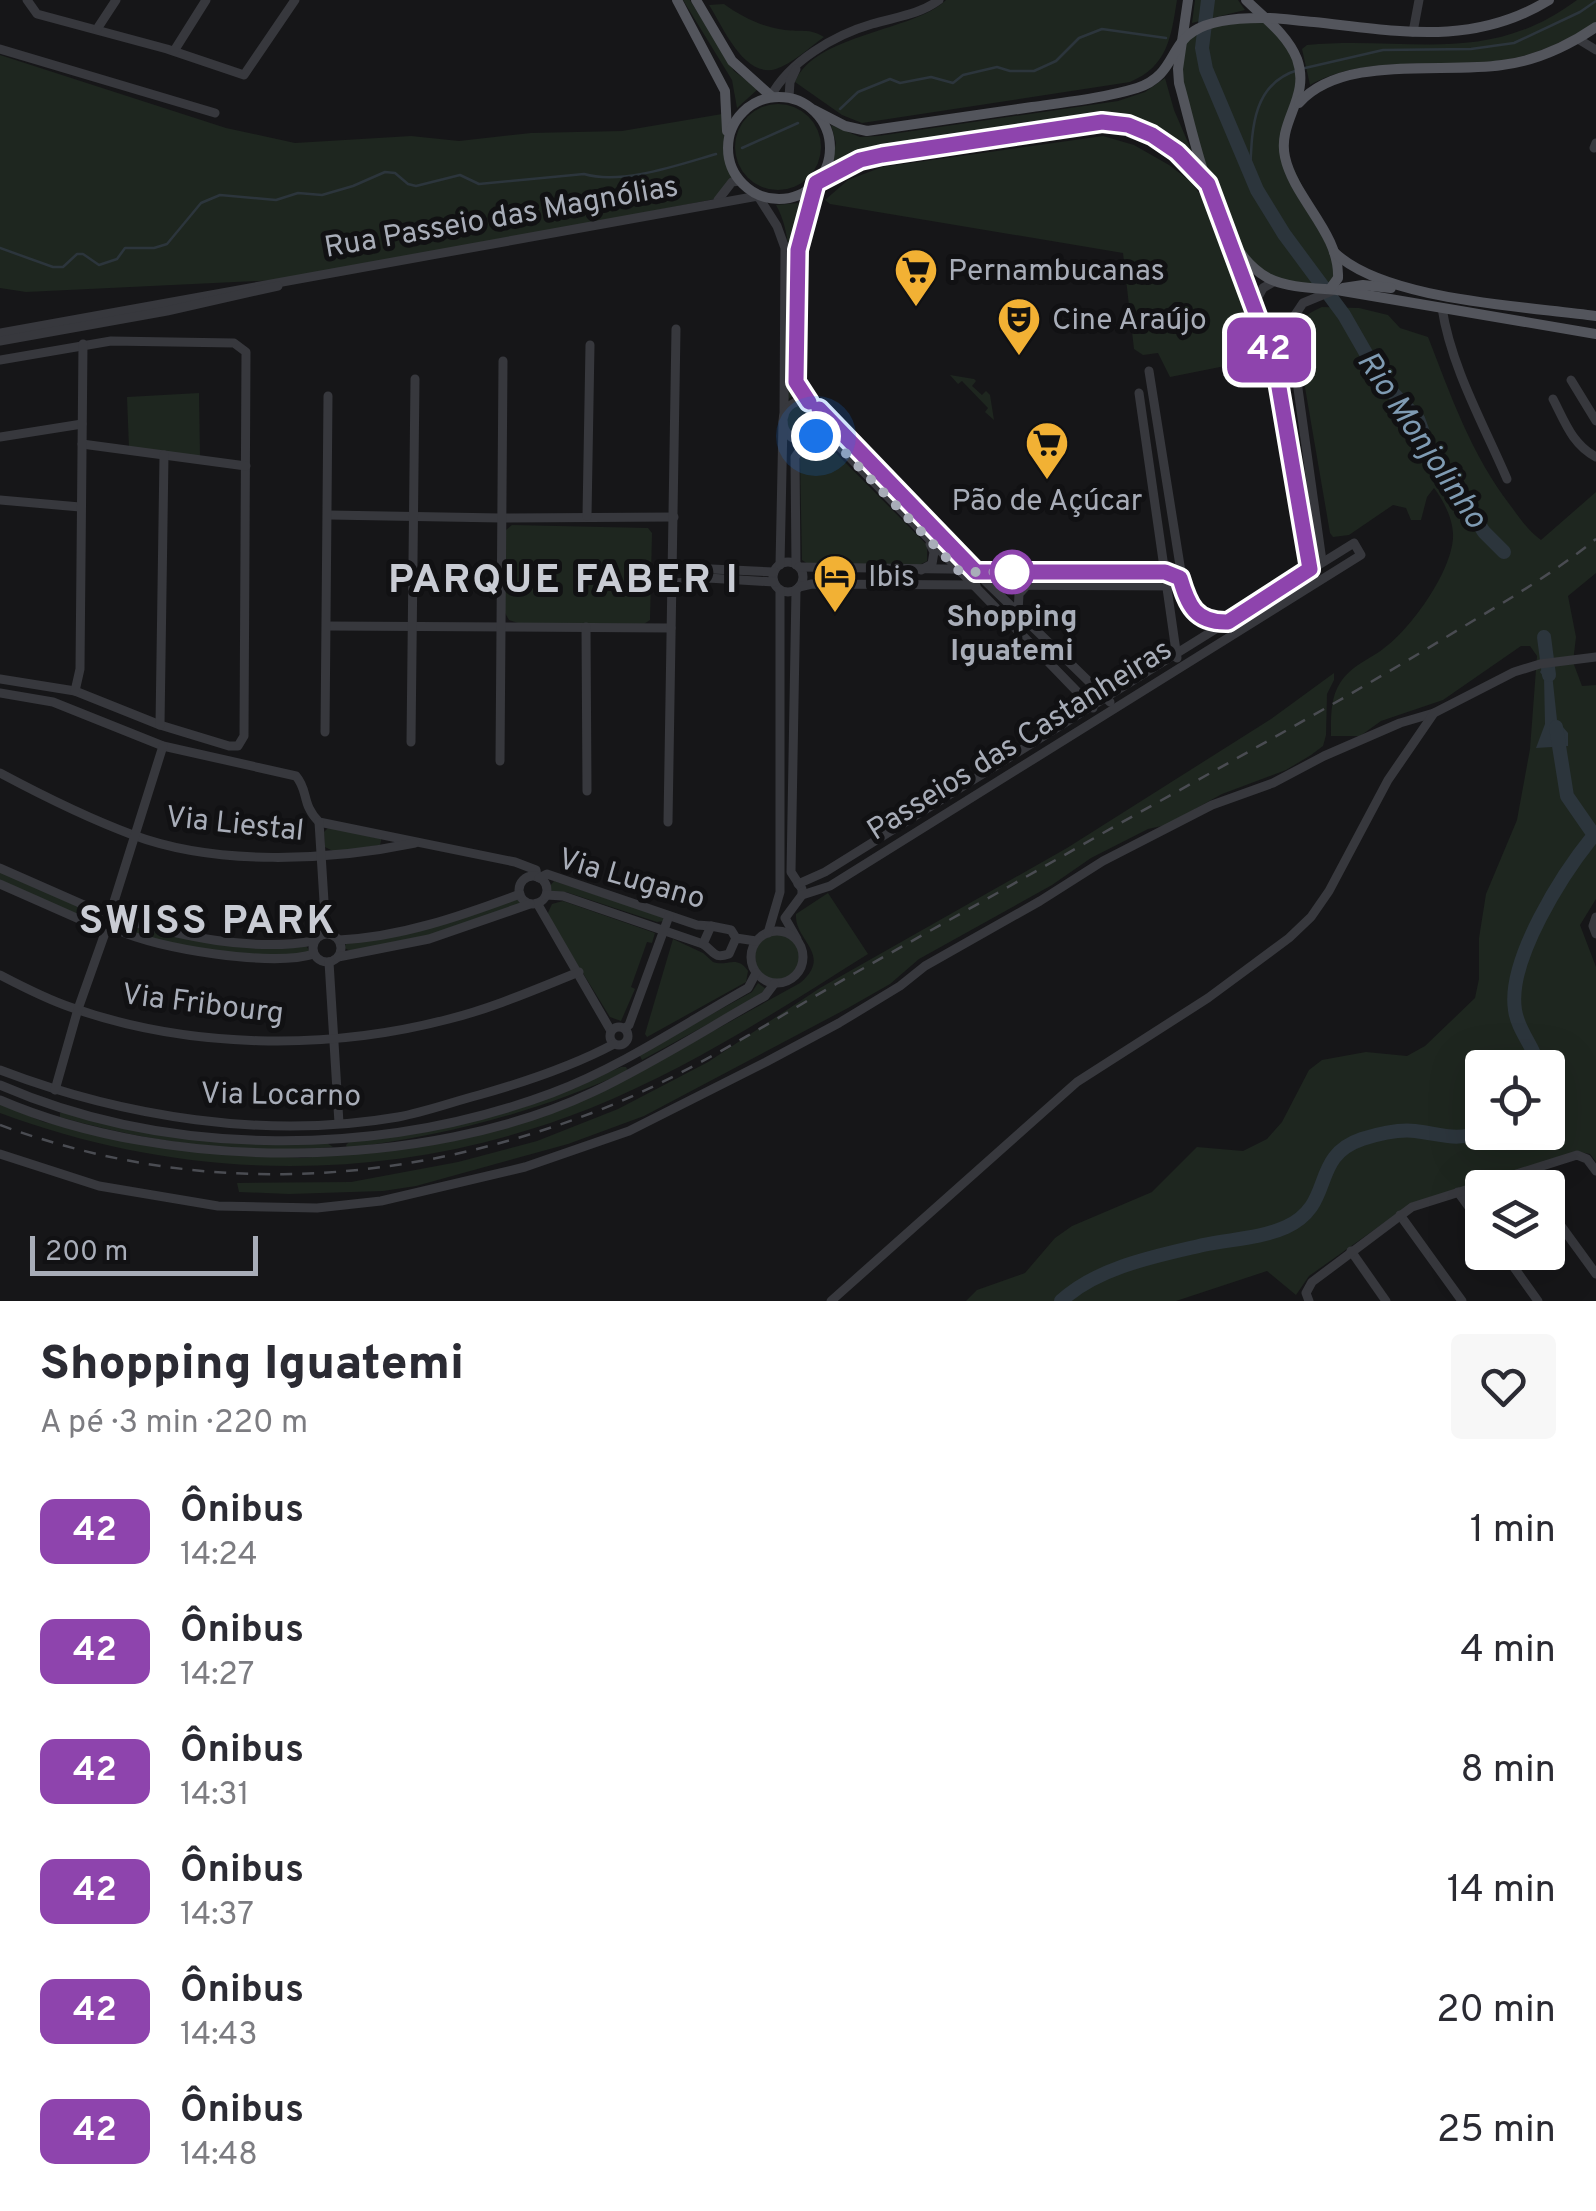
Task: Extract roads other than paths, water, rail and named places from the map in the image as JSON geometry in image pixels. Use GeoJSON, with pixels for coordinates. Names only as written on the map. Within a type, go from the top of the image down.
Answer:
{"type":"FeatureCollection","features":[{"type":"Feature","properties":{"kind":"main road"},"geometry":{"type":"LineString","coordinates":[[677,0],[725,91],[729,160],[740,181],[758,196],[791,198],[860,160],[882,155],[1112,122],[1152,135],[1177,152],[1208,184]]}},
{"type":"Feature","properties":{"kind":"main road"},"geometry":{"type":"LineString","coordinates":[[696,0],[732,61],[771,96]]}},
{"type":"Feature","properties":{"kind":"main road"},"geometry":{"type":"LineString","coordinates":[[1188,0],[1179,82],[1208,184],[1231,240],[1246,261],[1276,281],[1305,288],[1596,334]]}},
{"type":"Feature","properties":{"kind":"main road"},"geometry":{"type":"LineString","coordinates":[[1246,0],[1288,41],[1297,59],[1302,79],[1284,138],[1285,158],[1333,251],[1338,278],[1333,290]]}},
{"type":"Feature","properties":{"kind":"main road"},"geometry":{"type":"LineString","coordinates":[[727,137],[742,112],[771,96],[789,97],[845,126],[868,131],[1097,96],[1149,82],[1168,68],[1184,40],[1195,30],[1240,20],[1264,18],[1413,32],[1463,32],[1487,27],[1549,0]]}},
{"type":"Feature","properties":{"kind":"main road"},"geometry":{"type":"LineString","coordinates":[[1296,108],[1316,87],[1350,74],[1506,65],[1554,51],[1596,27]]}},
{"type":"Feature","properties":{"kind":"main road"},"geometry":{"type":"LineString","coordinates":[[814,110],[825,124],[830,150],[826,168],[816,183]]}},
{"type":"Feature","properties":{"kind":"main road"},"geometry":{"type":"LineString","coordinates":[[1333,251],[1352,269],[1426,292]]}},
{"type":"Feature","properties":{"kind":"main road"},"geometry":{"type":"LineString","coordinates":[[1333,290],[1363,285],[1596,316]]}},
{"type":"Feature","properties":{"kind":"street"},"geometry":{"type":"LineString","coordinates":[[97,29],[116,0]]}},
{"type":"Feature","properties":{"kind":"street"},"geometry":{"type":"LineString","coordinates":[[174,52],[206,0]]}},
{"type":"Feature","properties":{"kind":"street"},"geometry":{"type":"LineString","coordinates":[[29,1],[37,14],[244,76],[294,0]]}},
{"type":"Feature","properties":{"kind":"street"},"geometry":{"type":"LineString","coordinates":[[898,0],[901,16]]}},
{"type":"Feature","properties":{"kind":"street"},"geometry":{"type":"LineString","coordinates":[[915,0],[919,12]]}},
{"type":"Feature","properties":{"kind":"street"},"geometry":{"type":"LineString","coordinates":[[771,96],[780,78],[849,33],[919,12],[938,0]]}},
{"type":"Feature","properties":{"kind":"street"},"geometry":{"type":"LineString","coordinates":[[1413,32],[1419,0]]}},
{"type":"Feature","properties":{"kind":"street"},"geometry":{"type":"LineString","coordinates":[[1578,39],[1596,50]]}},
{"type":"Feature","properties":{"kind":"street"},"geometry":{"type":"LineString","coordinates":[[0,49],[215,113]]}},
{"type":"Feature","properties":{"kind":"street"},"geometry":{"type":"LineString","coordinates":[[789,97],[791,76],[801,62]]}},
{"type":"Feature","properties":{"kind":"street","name":"Rua Passeio das Magnólias"},"geometry":{"type":"LineString","coordinates":[[711,204],[724,195],[732,182],[740,181]]}},
{"type":"Feature","properties":{"kind":"street"},"geometry":{"type":"LineString","coordinates":[[816,183],[798,250],[796,382],[809,402],[953,556],[960,572],[1079,694],[1092,722]]}},
{"type":"Feature","properties":{"kind":"street"},"geometry":{"type":"LineString","coordinates":[[758,196],[777,226],[784,248],[784,419],[777,577],[780,892],[768,932]]}},
{"type":"Feature","properties":{"kind":"street","name":"Rua Passeio das Magnólias"},"geometry":{"type":"LineString","coordinates":[[0,334],[758,196]]}},
{"type":"Feature","properties":{"kind":"street"},"geometry":{"type":"LineString","coordinates":[[1231,240],[1275,364],[1310,569],[1306,588]]}},
{"type":"Feature","properties":{"kind":"street","name":"Rua Passeio das Magnólias"},"geometry":{"type":"LineString","coordinates":[[0,342],[242,296],[300,278]]}},
{"type":"Feature","properties":{"kind":"street"},"geometry":{"type":"LineString","coordinates":[[1253,306],[1263,288],[1276,281]]}},
{"type":"Feature","properties":{"kind":"street"},"geometry":{"type":"LineString","coordinates":[[780,892],[796,881],[825,872],[1322,562],[1289,334],[1294,314],[1314,297],[1333,290]]}},
{"type":"Feature","properties":{"kind":"street"},"geometry":{"type":"LineString","coordinates":[[1442,308],[1462,375],[1507,479]]}},
{"type":"Feature","properties":{"kind":"street"},"geometry":{"type":"LineString","coordinates":[[668,822],[676,330]]}},
{"type":"Feature","properties":{"kind":"street"},"geometry":{"type":"LineString","coordinates":[[0,360],[111,341],[240,346],[248,361],[244,736],[238,746],[230,746],[75,691],[0,679]]}},
{"type":"Feature","properties":{"kind":"street"},"geometry":{"type":"LineString","coordinates":[[75,691],[80,669],[83,344]]}},
{"type":"Feature","properties":{"kind":"street"},"geometry":{"type":"LineString","coordinates":[[587,516],[590,346]]}},
{"type":"Feature","properties":{"kind":"street"},"geometry":{"type":"LineString","coordinates":[[500,761],[503,361]]}},
{"type":"Feature","properties":{"kind":"street"},"geometry":{"type":"LineString","coordinates":[[1149,371],[1187,603],[1198,616],[1228,622]]}},
{"type":"Feature","properties":{"kind":"street"},"geometry":{"type":"LineString","coordinates":[[411,742],[415,378]]}},
{"type":"Feature","properties":{"kind":"street"},"geometry":{"type":"LineString","coordinates":[[1571,380],[1596,421]]}},
{"type":"Feature","properties":{"kind":"street"},"geometry":{"type":"LineString","coordinates":[[1139,393],[1176,655],[1182,666]]}},
{"type":"Feature","properties":{"kind":"street"},"geometry":{"type":"LineString","coordinates":[[325,732],[328,396]]}},
{"type":"Feature","properties":{"kind":"street"},"geometry":{"type":"LineString","coordinates":[[1553,399],[1570,434],[1582,449],[1596,457]]}},
{"type":"Feature","properties":{"kind":"street"},"geometry":{"type":"LineString","coordinates":[[809,402],[791,405],[784,419],[788,434],[834,441],[927,536],[992,585],[1090,686],[1108,697],[1114,709]]}},
{"type":"Feature","properties":{"kind":"street"},"geometry":{"type":"LineString","coordinates":[[0,1100],[50,1118],[136,1139],[248,1153],[338,1153],[419,1142],[509,1122],[592,1093],[765,996],[774,984],[790,980],[802,967],[804,956],[785,918],[802,896],[790,872],[797,588],[802,579],[798,566],[795,457],[823,421],[819,409]]}},
{"type":"Feature","properties":{"kind":"street"},"geometry":{"type":"LineString","coordinates":[[0,437],[82,424]]}},
{"type":"Feature","properties":{"kind":"street"},"geometry":{"type":"LineString","coordinates":[[82,444],[246,466]]}},
{"type":"Feature","properties":{"kind":"street"},"geometry":{"type":"LineString","coordinates":[[160,724],[164,455]]}},
{"type":"Feature","properties":{"kind":"street"},"geometry":{"type":"LineString","coordinates":[[0,500],[80,507]]}},
{"type":"Feature","properties":{"kind":"street"},"geometry":{"type":"LineString","coordinates":[[329,515],[674,517]]}},
{"type":"Feature","properties":{"kind":"street"},"geometry":{"type":"LineString","coordinates":[[918,570],[932,564],[935,558],[927,536]]}},
{"type":"Feature","properties":{"kind":"street","name":"Passeios das Castanheiras"},"geometry":{"type":"LineString","coordinates":[[802,896],[830,886],[1361,555],[1354,543],[1322,562]]}},
{"type":"Feature","properties":{"kind":"street"},"geometry":{"type":"LineString","coordinates":[[777,577],[798,566],[960,572],[1165,572],[1181,582]]}},
{"type":"Feature","properties":{"kind":"street"},"geometry":{"type":"LineString","coordinates":[[670,567],[777,577],[797,588],[812,584],[1168,586],[1181,582]]}},
{"type":"Feature","properties":{"kind":"street"},"geometry":{"type":"LineString","coordinates":[[939,571],[939,585]]}},
{"type":"Feature","properties":{"kind":"street"},"geometry":{"type":"LineString","coordinates":[[1007,572],[1009,585]]}},
{"type":"Feature","properties":{"kind":"street"},"geometry":{"type":"LineString","coordinates":[[1018,612],[1019,594],[1032,585],[1040,572]]}},
{"type":"Feature","properties":{"kind":"street"},"geometry":{"type":"LineString","coordinates":[[1123,572],[1124,586]]}},
{"type":"Feature","properties":{"kind":"street"},"geometry":{"type":"LineString","coordinates":[[670,583],[697,582],[708,573]]}},
{"type":"Feature","properties":{"kind":"street"},"geometry":{"type":"LineString","coordinates":[[1000,612],[1007,600]]}},
{"type":"Feature","properties":{"kind":"street"},"geometry":{"type":"LineString","coordinates":[[327,626],[671,628]]}},
{"type":"Feature","properties":{"kind":"street"},"geometry":{"type":"LineString","coordinates":[[586,627],[587,791]]}},
{"type":"Feature","properties":{"kind":"street"},"geometry":{"type":"LineString","coordinates":[[1207,635],[1215,646]]}},
{"type":"Feature","properties":{"kind":"street"},"geometry":{"type":"LineString","coordinates":[[1175,636],[1202,654]]}},
{"type":"Feature","properties":{"kind":"street"},"geometry":{"type":"LineString","coordinates":[[0,1154],[98,1186],[218,1206],[317,1208],[381,1201],[525,1167],[630,1131],[766,1062],[838,1023],[900,986],[925,966],[1103,861],[1212,805],[1274,783],[1324,756],[1434,712],[1484,685],[1540,664],[1596,656]]}},
{"type":"Feature","properties":{"kind":"street"},"geometry":{"type":"LineString","coordinates":[[1079,694],[1090,686]]}},
{"type":"Feature","properties":{"kind":"street"},"geometry":{"type":"LineString","coordinates":[[0,694],[53,702],[162,746],[296,776],[302,783],[308,810],[319,822],[508,861],[536,870],[546,888],[546,895],[533,904],[429,939],[333,960],[320,960],[314,954],[314,941]]}},
{"type":"Feature","properties":{"kind":"street"},"geometry":{"type":"LineString","coordinates":[[1089,709],[1101,710],[1104,715]]}},
{"type":"Feature","properties":{"kind":"street"},"geometry":{"type":"LineString","coordinates":[[832,1301],[1077,1082],[1208,998],[1311,917],[1330,891],[1388,780],[1434,712]]}},
{"type":"Feature","properties":{"kind":"street"},"geometry":{"type":"LineString","coordinates":[[112,908],[162,746]]}},
{"type":"Feature","properties":{"kind":"street","name":"Via Liestal"},"geometry":{"type":"LineString","coordinates":[[0,773],[63,806],[136,836],[209,852],[319,857],[418,842]]}},
{"type":"Feature","properties":{"kind":"street"},"geometry":{"type":"LineString","coordinates":[[319,822],[326,934]]}},
{"type":"Feature","properties":{"kind":"street"},"geometry":{"type":"LineString","coordinates":[[381,833],[383,850]]}},
{"type":"Feature","properties":{"kind":"street"},"geometry":{"type":"LineString","coordinates":[[508,861],[522,881],[520,894]]}},
{"type":"Feature","properties":{"kind":"street"},"geometry":{"type":"LineString","coordinates":[[0,868],[100,912],[112,908]]}},
{"type":"Feature","properties":{"kind":"street"},"geometry":{"type":"LineString","coordinates":[[825,872],[830,886]]}},
{"type":"Feature","properties":{"kind":"street","name":"Via Lugano"},"geometry":{"type":"LineString","coordinates":[[538,878],[547,874],[669,916],[731,930],[736,938],[756,941]]}},
{"type":"Feature","properties":{"kind":"street"},"geometry":{"type":"LineString","coordinates":[[522,881],[538,878]]}},
{"type":"Feature","properties":{"kind":"street"},"geometry":{"type":"LineString","coordinates":[[0,884],[101,930],[118,930],[152,942],[202,952],[268,958],[314,954]]}},
{"type":"Feature","properties":{"kind":"street"},"geometry":{"type":"LineString","coordinates":[[326,934],[339,940],[383,935],[424,926],[520,894]]}},
{"type":"Feature","properties":{"kind":"street"},"geometry":{"type":"LineString","coordinates":[[520,894],[533,904],[579,972],[614,1044],[627,1040],[625,1028]]}},
{"type":"Feature","properties":{"kind":"street","name":"Via Lugano"},"geometry":{"type":"LineString","coordinates":[[546,895],[563,896],[664,929],[703,944],[717,957],[729,954],[751,962]]}},
{"type":"Feature","properties":{"kind":"street"},"geometry":{"type":"LineString","coordinates":[[112,908],[122,919],[212,938],[271,943],[314,941],[326,934]]}},
{"type":"Feature","properties":{"kind":"street"},"geometry":{"type":"LineString","coordinates":[[54,1090],[101,930],[100,912]]}},
{"type":"Feature","properties":{"kind":"street"},"geometry":{"type":"LineString","coordinates":[[611,1031],[618,1026],[630,1026],[669,916]]}},
{"type":"Feature","properties":{"kind":"street"},"geometry":{"type":"LineString","coordinates":[[1596,918],[1596,934]]}},
{"type":"Feature","properties":{"kind":"street"},"geometry":{"type":"LineString","coordinates":[[118,930],[122,919]]}},
{"type":"Feature","properties":{"kind":"street","name":"Via Lugano"},"geometry":{"type":"LineString","coordinates":[[703,944],[710,926]]}},
{"type":"Feature","properties":{"kind":"street"},"geometry":{"type":"LineString","coordinates":[[774,984],[756,973],[751,962],[756,941],[768,932],[783,931],[797,939]]}},
{"type":"Feature","properties":{"kind":"street","name":"Via Lugano"},"geometry":{"type":"LineString","coordinates":[[729,954],[736,938]]}},
{"type":"Feature","properties":{"kind":"street"},"geometry":{"type":"LineString","coordinates":[[339,940],[341,950],[333,960],[331,1039],[339,1123]]}},
{"type":"Feature","properties":{"kind":"street","name":"Via Fribourg"},"geometry":{"type":"LineString","coordinates":[[0,975],[78,1009],[152,1028],[230,1038],[331,1039],[449,1019],[579,972]]}},
{"type":"Feature","properties":{"kind":"street"},"geometry":{"type":"LineString","coordinates":[[0,1085],[54,1105],[118,1121],[196,1134],[268,1140],[336,1138],[422,1128],[478,1116],[567,1087],[748,988],[756,973]]}},
{"type":"Feature","properties":{"kind":"street","name":"Via Locarno"},"geometry":{"type":"LineString","coordinates":[[0,1070],[54,1090],[180,1117],[274,1125],[339,1123],[401,1116],[529,1081],[614,1044]]}},
{"type":"Feature","properties":{"kind":"street"},"geometry":{"type":"LineString","coordinates":[[631,1054],[638,1068]]}},
{"type":"Feature","properties":{"kind":"street"},"geometry":{"type":"LineString","coordinates":[[50,1118],[54,1105]]}},
{"type":"Feature","properties":{"kind":"street"},"geometry":{"type":"LineString","coordinates":[[336,1138],[338,1153]]}},
{"type":"Feature","properties":{"kind":"street"},"geometry":{"type":"LineString","coordinates":[[1532,1170],[1580,1155],[1596,1171]]}},
{"type":"Feature","properties":{"kind":"street"},"geometry":{"type":"LineString","coordinates":[[1310,1301],[1306,1297],[1309,1286],[1400,1214],[1465,1190]]}},
{"type":"Feature","properties":{"kind":"street"},"geometry":{"type":"LineString","coordinates":[[1458,1192],[1465,1202]]}},
{"type":"Feature","properties":{"kind":"street"},"geometry":{"type":"LineString","coordinates":[[1400,1214],[1462,1301]]}},
{"type":"Feature","properties":{"kind":"street"},"geometry":{"type":"LineString","coordinates":[[1565,1231],[1596,1274]]}},
{"type":"Feature","properties":{"kind":"street"},"geometry":{"type":"LineString","coordinates":[[1351,1251],[1386,1301]]}},
{"type":"Feature","properties":{"kind":"street"},"geometry":{"type":"LineString","coordinates":[[1515,1270],[1538,1301]]}},
{"type":"Feature","properties":{"kind":"waterway","name":"Rio Monjolinho"},"geometry":{"type":"LineString","coordinates":[[1208,0],[1202,48],[1206,69],[1257,190],[1392,392],[1418,419],[1428,446],[1484,532],[1504,552]]}},
{"type":"Feature","properties":{"kind":"waterway"},"geometry":{"type":"LineString","coordinates":[[1305,68],[1383,50],[1471,49],[1514,43],[1596,1]]}},
{"type":"Feature","properties":{"kind":"waterway"},"geometry":{"type":"LineString","coordinates":[[840,109],[858,92],[890,79],[900,83],[931,77],[953,83],[963,75],[997,67],[1034,71],[1056,61],[1079,38],[1102,29],[1166,38]]}},
{"type":"Feature","properties":{"kind":"waterway"},"geometry":{"type":"LineString","coordinates":[[1250,176],[1253,128],[1262,99],[1282,77],[1298,70]]}},
{"type":"Feature","properties":{"kind":"waterway"},"geometry":{"type":"LineString","coordinates":[[742,148],[798,123]]}},
{"type":"Feature","properties":{"kind":"waterway"},"geometry":{"type":"LineString","coordinates":[[0,248],[53,267],[63,267],[77,254],[99,265],[117,259],[125,248],[167,244],[201,203],[220,195],[276,200],[298,193],[322,195],[385,172],[395,173],[416,186],[460,175],[479,184],[584,174],[615,177],[716,154]]}},
{"type":"Feature","properties":{"kind":"waterway"},"geometry":{"type":"LineString","coordinates":[[1544,637],[1549,675]]}},
{"type":"Feature","properties":{"kind":"waterway"},"geometry":{"type":"LineString","coordinates":[[1532,1050],[1515,1010],[1520,967],[1553,894],[1594,835],[1567,796],[1556,727]]}},
{"type":"Feature","properties":{"kind":"waterway"},"geometry":{"type":"LineString","coordinates":[[1061,1301],[1092,1279],[1128,1264],[1286,1227],[1312,1206],[1335,1157],[1362,1139],[1402,1131],[1465,1136]]}},
{"type":"Feature","properties":{"kind":"railway"},"geometry":{"type":"LineString","coordinates":[[0,1125],[75,1148],[150,1164],[224,1173],[299,1174],[449,1156],[597,1111],[728,1047],[1325,708],[1524,590],[1596,539]]}},
{"type":"Feature","properties":{"kind":"place","name":"Pernambucanas"},"geometry":{"type":"Point","coordinates":[916,308]}},
{"type":"Feature","properties":{"kind":"place","name":"Cine Araújo"},"geometry":{"type":"Point","coordinates":[1019,357]}},
{"type":"Feature","properties":{"kind":"place","name":"Pão de Açúcar"},"geometry":{"type":"Point","coordinates":[1047,481]}},
{"type":"Feature","properties":{"kind":"place","name":"Shopping Iguatemi"},"geometry":{"type":"Point","coordinates":[1012,572]}},
{"type":"Feature","properties":{"kind":"place","name":"Ibis"},"geometry":{"type":"Point","coordinates":[835,614]}},
{"type":"Feature","properties":{"kind":"district","name":"PARQUE FABER I"},"geometry":{"type":"Point","coordinates":[564,578]}},
{"type":"Feature","properties":{"kind":"district","name":"SWISS PARK"},"geometry":{"type":"Point","coordinates":[208,919]}}]}
